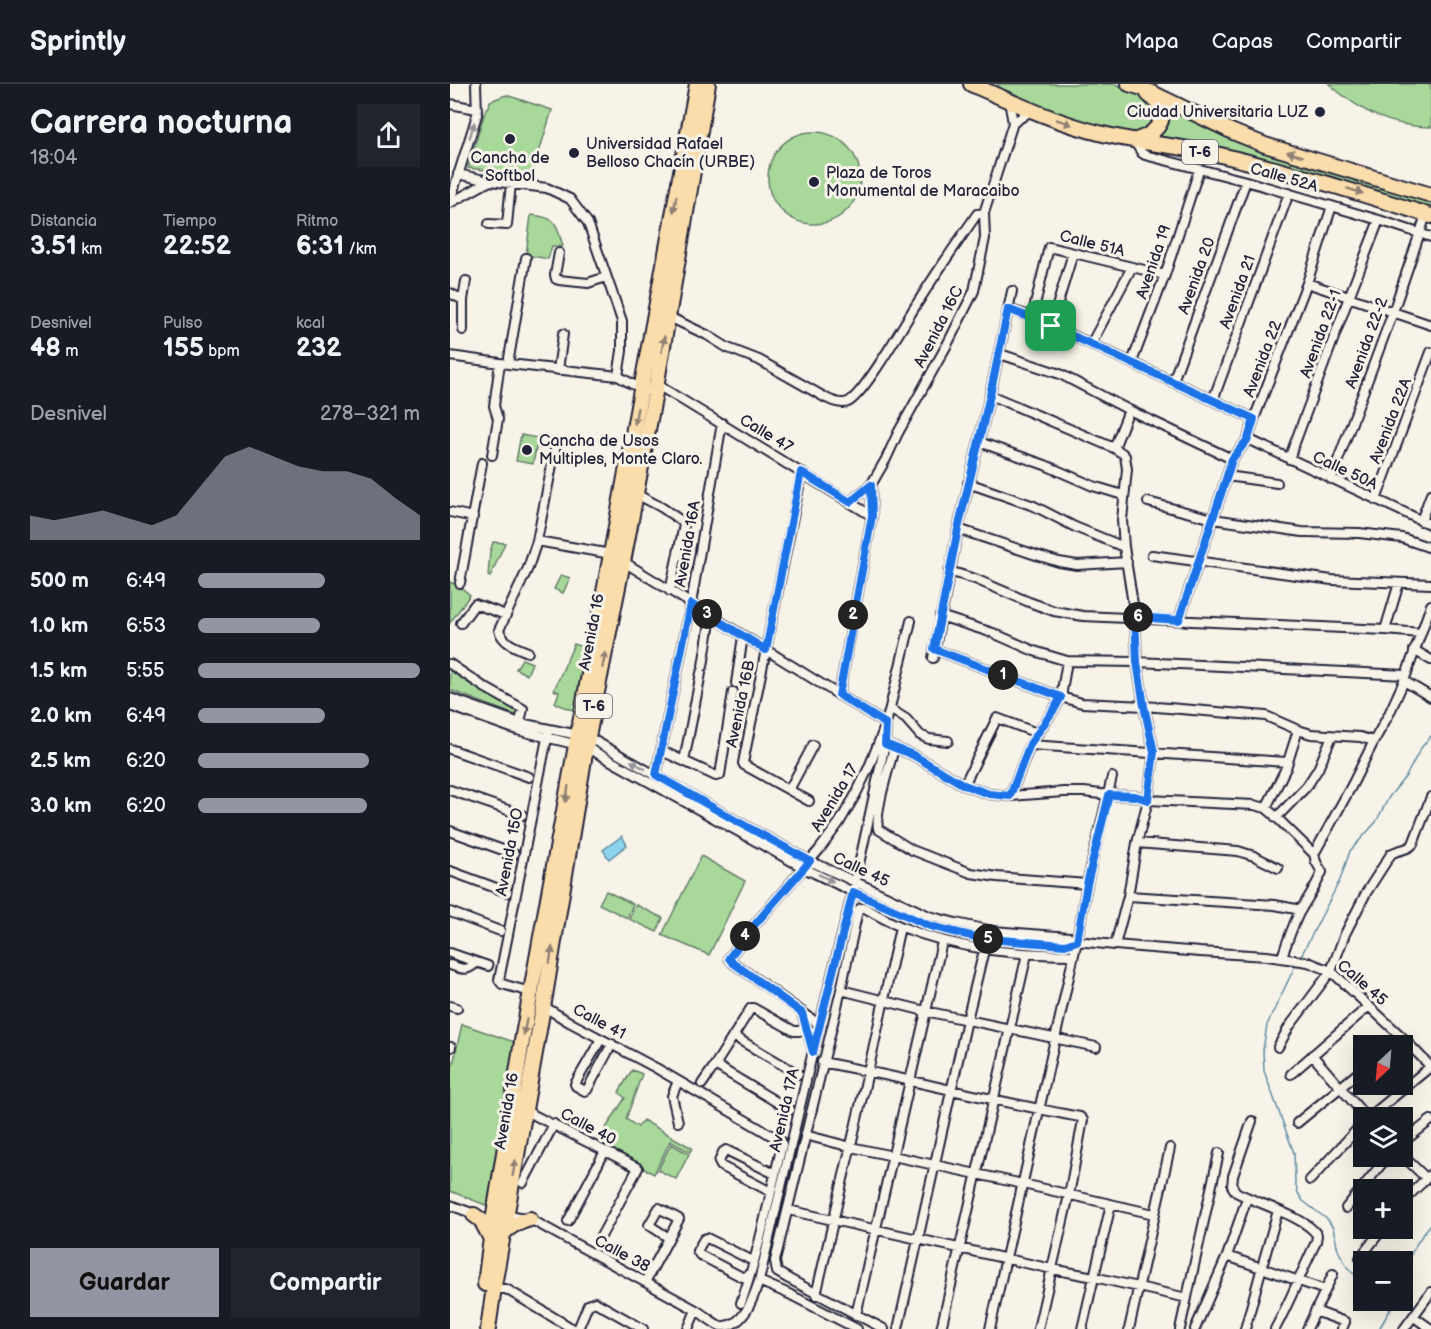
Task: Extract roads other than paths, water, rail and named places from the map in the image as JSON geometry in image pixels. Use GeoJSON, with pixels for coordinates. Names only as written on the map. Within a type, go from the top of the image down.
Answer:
{"type":"FeatureCollection","features":[{"type":"Feature","properties":{"kind":"highway","name":"Avenida 16"},"geometry":{"type":"LineString","coordinates":[[582,740],[623,562],[636,494],[649,386],[697,84]]}},
{"type":"Feature","properties":{"kind":"highway","name":"Avenida 16"},"geometry":{"type":"LineString","coordinates":[[488,1329],[500,1214],[582,740],[611,554],[649,386],[668,316],[708,84]]}},
{"type":"Feature","properties":{"kind":"highway","name":"T-6"},"geometry":{"type":"LineString","coordinates":[[971,84],[1072,125],[1134,141],[1215,154],[1346,188],[1429,216]]}},
{"type":"Feature","properties":{"kind":"highway"},"geometry":{"type":"LineString","coordinates":[[991,84],[1005,99]]}},
{"type":"Feature","properties":{"kind":"highway","name":"T-6"},"geometry":{"type":"LineString","coordinates":[[1134,141],[1155,130],[1162,115],[1157,103],[1136,86]]}},
{"type":"Feature","properties":{"kind":"highway","name":"T-6"},"geometry":{"type":"LineString","coordinates":[[1136,86],[1233,132],[1266,145],[1431,195]]}},
{"type":"Feature","properties":{"kind":"highway","name":"Avenida 16"},"geometry":{"type":"LineString","coordinates":[[500,1214],[524,1110],[537,999]]}},
{"type":"Feature","properties":{"kind":"highway"},"geometry":{"type":"LineString","coordinates":[[474,1215],[497,1237],[515,1223],[530,1219]]}},
{"type":"Feature","properties":{"kind":"highway","name":"Avenida 16"},"geometry":{"type":"LineString","coordinates":[[479,1329],[497,1237]]}},
{"type":"Feature","properties":{"kind":"street"},"geometry":{"type":"LineString","coordinates":[[450,202],[477,115],[476,84]]}},
{"type":"Feature","properties":{"kind":"street","name":"Avenida 16C"},"geometry":{"type":"LineString","coordinates":[[871,485],[974,291],[985,238],[984,213],[1013,123],[1005,99]]}},
{"type":"Feature","properties":{"kind":"street"},"geometry":{"type":"LineString","coordinates":[[450,104],[477,109]]}},
{"type":"Feature","properties":{"kind":"street"},"geometry":{"type":"LineString","coordinates":[[1013,123],[1032,110]]}},
{"type":"Feature","properties":{"kind":"street","name":"Calle 52A"},"geometry":{"type":"LineString","coordinates":[[1134,141],[1145,155],[1289,193],[1431,237]]}},
{"type":"Feature","properties":{"kind":"street","name":"Avenida 19"},"geometry":{"type":"LineString","coordinates":[[1132,362],[1165,275],[1199,170]]}},
{"type":"Feature","properties":{"kind":"street"},"geometry":{"type":"LineString","coordinates":[[450,356],[618,376],[622,351],[622,321],[588,223],[570,200],[547,188],[490,181],[458,174]]}},
{"type":"Feature","properties":{"kind":"street"},"geometry":{"type":"LineString","coordinates":[[450,202],[490,181]]}},
{"type":"Feature","properties":{"kind":"street","name":"Avenida 20"},"geometry":{"type":"LineString","coordinates":[[1173,381],[1246,181]]}},
{"type":"Feature","properties":{"kind":"street"},"geometry":{"type":"LineString","coordinates":[[489,224],[507,225],[511,183]]}},
{"type":"Feature","properties":{"kind":"street","name":"Avenida 21"},"geometry":{"type":"LineString","coordinates":[[1213,400],[1289,193]]}},
{"type":"Feature","properties":{"kind":"street","name":"Avenida 22"},"geometry":{"type":"LineString","coordinates":[[1179,620],[1232,459],[1248,439],[1332,206]]}},
{"type":"Feature","properties":{"kind":"street"},"geometry":{"type":"LineString","coordinates":[[668,316],[708,335],[728,348],[759,360],[826,398],[837,402],[848,402],[859,393],[873,374],[976,214],[984,213]]}},
{"type":"Feature","properties":{"kind":"street","name":"Avenida 22-2"},"geometry":{"type":"LineString","coordinates":[[1331,479],[1420,234],[1429,216]]}},
{"type":"Feature","properties":{"kind":"street","name":"Avenida 22-1"},"geometry":{"type":"LineString","coordinates":[[1289,459],[1379,220]]}},
{"type":"Feature","properties":{"kind":"street","name":"Calle 51A"},"geometry":{"type":"LineString","coordinates":[[1032,317],[1047,248],[1051,247],[1165,275]]}},
{"type":"Feature","properties":{"kind":"street"},"geometry":{"type":"LineString","coordinates":[[559,253],[555,279],[588,283],[606,277]]}},
{"type":"Feature","properties":{"kind":"street"},"geometry":{"type":"LineString","coordinates":[[1051,326],[1073,253]]}},
{"type":"Feature","properties":{"kind":"street"},"geometry":{"type":"LineString","coordinates":[[492,455],[498,419],[494,406],[526,258]]}},
{"type":"Feature","properties":{"kind":"street"},"geometry":{"type":"LineString","coordinates":[[1091,344],[1132,267]]}},
{"type":"Feature","properties":{"kind":"street"},"geometry":{"type":"LineString","coordinates":[[463,330],[463,300],[466,281]]}},
{"type":"Feature","properties":{"kind":"street"},"geometry":{"type":"LineString","coordinates":[[1306,283],[1431,325]]}},
{"type":"Feature","properties":{"kind":"street"},"geometry":{"type":"LineString","coordinates":[[933,658],[958,529],[1012,291]]}},
{"type":"Feature","properties":{"kind":"street"},"geometry":{"type":"LineString","coordinates":[[450,293],[463,300]]}},
{"type":"Feature","properties":{"kind":"street"},"geometry":{"type":"LineString","coordinates":[[1008,309],[1032,317],[1254,419]]}},
{"type":"Feature","properties":{"kind":"street"},"geometry":{"type":"LineString","coordinates":[[558,370],[563,334]]}},
{"type":"Feature","properties":{"kind":"street","name":"Avenida 22A"},"geometry":{"type":"LineString","coordinates":[[1376,500],[1431,352]]}},
{"type":"Feature","properties":{"kind":"street"},"geometry":{"type":"LineString","coordinates":[[999,354],[1060,374],[1232,459]]}},
{"type":"Feature","properties":{"kind":"street","name":"Calle 47"},"geometry":{"type":"LineString","coordinates":[[618,376],[649,386],[722,423],[872,516]]}},
{"type":"Feature","properties":{"kind":"street"},"geometry":{"type":"LineString","coordinates":[[990,395],[1114,448],[1125,456],[1122,520],[1124,547],[1135,617],[1137,662],[1154,752],[1148,800],[1137,843],[1128,896],[1115,945]]}},
{"type":"Feature","properties":{"kind":"street"},"geometry":{"type":"LineString","coordinates":[[1114,448],[1129,410]]}},
{"type":"Feature","properties":{"kind":"street","name":"Avenida 16A"},"geometry":{"type":"LineString","coordinates":[[656,775],[691,604],[722,423]]}},
{"type":"Feature","properties":{"kind":"street","name":"Calle 50A"},"geometry":{"type":"LineString","coordinates":[[1248,439],[1431,525]]}},
{"type":"Feature","properties":{"kind":"street"},"geometry":{"type":"LineString","coordinates":[[979,442],[1045,465],[1093,486],[1123,495]]}},
{"type":"Feature","properties":{"kind":"street"},"geometry":{"type":"LineString","coordinates":[[528,652],[509,644],[502,638],[499,630],[528,568],[537,541],[556,445]]}},
{"type":"Feature","properties":{"kind":"street"},"geometry":{"type":"LineString","coordinates":[[460,583],[482,463]]}},
{"type":"Feature","properties":{"kind":"street","name":"Avenida 16B"},"geometry":{"type":"LineString","coordinates":[[789,790],[742,763],[801,472]]}},
{"type":"Feature","properties":{"kind":"street"},"geometry":{"type":"LineString","coordinates":[[1227,476],[1276,483]]}},
{"type":"Feature","properties":{"kind":"street"},"geometry":{"type":"LineString","coordinates":[[968,483],[1034,506],[1075,527],[1124,547]]}},
{"type":"Feature","properties":{"kind":"street"},"geometry":{"type":"LineString","coordinates":[[850,502],[871,485]]}},
{"type":"Feature","properties":{"kind":"street"},"geometry":{"type":"LineString","coordinates":[[839,695],[872,516],[871,485]]}},
{"type":"Feature","properties":{"kind":"street"},"geometry":{"type":"LineString","coordinates":[[636,494],[683,522],[670,591]]}},
{"type":"Feature","properties":{"kind":"street"},"geometry":{"type":"LineString","coordinates":[[1422,521],[1431,494]]}},
{"type":"Feature","properties":{"kind":"street"},"geometry":{"type":"LineString","coordinates":[[1148,502],[1213,519],[1302,532],[1359,533],[1402,538],[1431,548]]}},
{"type":"Feature","properties":{"kind":"street"},"geometry":{"type":"LineString","coordinates":[[450,512],[472,517]]}},
{"type":"Feature","properties":{"kind":"street"},"geometry":{"type":"LineString","coordinates":[[958,529],[1077,566],[1127,562]]}},
{"type":"Feature","properties":{"kind":"street"},"geometry":{"type":"LineString","coordinates":[[537,541],[611,554],[886,724],[910,621]]}},
{"type":"Feature","properties":{"kind":"street"},"geometry":{"type":"LineString","coordinates":[[1152,555],[1332,580],[1431,584]]}},
{"type":"Feature","properties":{"kind":"street"},"geometry":{"type":"LineString","coordinates":[[949,571],[1054,611],[1083,616],[1421,633]]}},
{"type":"Feature","properties":{"kind":"street"},"geometry":{"type":"LineString","coordinates":[[1385,630],[1399,583]]}},
{"type":"Feature","properties":{"kind":"street"},"geometry":{"type":"LineString","coordinates":[[461,623],[475,604],[506,615]]}},
{"type":"Feature","properties":{"kind":"street"},"geometry":{"type":"LineString","coordinates":[[1314,854],[1389,714],[1421,633],[1428,622],[1431,605]]}},
{"type":"Feature","properties":{"kind":"street"},"geometry":{"type":"LineString","coordinates":[[684,761],[711,616]]}},
{"type":"Feature","properties":{"kind":"street"},"geometry":{"type":"LineString","coordinates":[[940,616],[1067,661],[1137,662],[1405,678],[1431,697]]}},
{"type":"Feature","properties":{"kind":"street"},"geometry":{"type":"LineString","coordinates":[[736,683],[744,636]]}},
{"type":"Feature","properties":{"kind":"street"},"geometry":{"type":"LineString","coordinates":[[934,649],[1082,703],[1266,716],[1311,734],[1360,737],[1374,741]]}},
{"type":"Feature","properties":{"kind":"street"},"geometry":{"type":"LineString","coordinates":[[1414,650],[1431,660]]}},
{"type":"Feature","properties":{"kind":"street"},"geometry":{"type":"LineString","coordinates":[[1010,796],[1030,744],[1061,697],[1067,661]]}},
{"type":"Feature","properties":{"kind":"street"},"geometry":{"type":"LineString","coordinates":[[450,664],[484,687],[522,708],[524,711],[519,726]]}},
{"type":"Feature","properties":{"kind":"street"},"geometry":{"type":"LineString","coordinates":[[662,751],[720,776],[733,692]]}},
{"type":"Feature","properties":{"kind":"street","name":"Calle 45"},"geometry":{"type":"LineString","coordinates":[[450,698],[519,726]]}},
{"type":"Feature","properties":{"kind":"street","name":"Calle 45"},"geometry":{"type":"LineString","coordinates":[[450,706],[519,726],[582,740],[656,775],[853,892],[930,926],[971,936],[1065,945],[1077,941]]}},
{"type":"Feature","properties":{"kind":"street"},"geometry":{"type":"LineString","coordinates":[[890,709],[906,719],[920,735],[929,739],[948,741]]}},
{"type":"Feature","properties":{"kind":"street"},"geometry":{"type":"LineString","coordinates":[[964,785],[997,717],[1038,733]]}},
{"type":"Feature","properties":{"kind":"street","name":"Avenida 17A"},"geometry":{"type":"LineString","coordinates":[[738,1323],[750,1306],[759,1281],[853,892],[885,744],[886,724]]}},
{"type":"Feature","properties":{"kind":"street","name":"Avenida 17"},"geometry":{"type":"LineString","coordinates":[[802,1013],[729,960],[729,956],[839,823],[870,767],[886,724]]}},
{"type":"Feature","properties":{"kind":"street"},"geometry":{"type":"LineString","coordinates":[[1266,808],[1286,768],[1298,730]]}},
{"type":"Feature","properties":{"kind":"street","name":"Avenida 15O"},"geometry":{"type":"LineString","coordinates":[[499,980],[548,733]]}},
{"type":"Feature","properties":{"kind":"street"},"geometry":{"type":"LineString","coordinates":[[1276,818],[1307,786],[1318,769],[1332,736]]}},
{"type":"Feature","properties":{"kind":"street","name":"Calle 45"},"geometry":{"type":"LineString","coordinates":[[582,740],[807,864],[929,916],[993,931],[1070,937],[1077,941],[1115,945],[1282,957],[1308,962],[1331,971],[1400,1035]]}},
{"type":"Feature","properties":{"kind":"street"},"geometry":{"type":"LineString","coordinates":[[885,744],[913,755],[964,785],[989,794],[1010,796],[1084,792],[1135,796],[1148,800],[1254,805],[1266,808],[1314,854],[1322,872],[1290,932],[1282,957]]}},
{"type":"Feature","properties":{"kind":"street"},"geometry":{"type":"LineString","coordinates":[[1030,744],[1287,762]]}},
{"type":"Feature","properties":{"kind":"street"},"geometry":{"type":"LineString","coordinates":[[809,801],[789,790],[813,746]]}},
{"type":"Feature","properties":{"kind":"street"},"geometry":{"type":"LineString","coordinates":[[894,748],[877,822],[878,829],[912,850],[971,873],[1087,884]]}},
{"type":"Feature","properties":{"kind":"street"},"geometry":{"type":"LineString","coordinates":[[450,749],[529,777]]}},
{"type":"Feature","properties":{"kind":"street"},"geometry":{"type":"LineString","coordinates":[[990,1329],[1112,777]]}},
{"type":"Feature","properties":{"kind":"street"},"geometry":{"type":"LineString","coordinates":[[450,790],[522,815]]}},
{"type":"Feature","properties":{"kind":"street"},"geometry":{"type":"LineString","coordinates":[[1278,1047],[1289,1027],[1331,971],[1345,934],[1390,854],[1408,849],[1413,844],[1431,797]]}},
{"type":"Feature","properties":{"kind":"street"},"geometry":{"type":"LineString","coordinates":[[450,831],[514,854]]}},
{"type":"Feature","properties":{"kind":"street"},"geometry":{"type":"LineString","coordinates":[[1137,843],[1238,851],[1278,868]]}},
{"type":"Feature","properties":{"kind":"street"},"geometry":{"type":"LineString","coordinates":[[450,871],[507,892]]}},
{"type":"Feature","properties":{"kind":"street"},"geometry":{"type":"LineString","coordinates":[[1128,896],[1275,905],[1301,910]]}},
{"type":"Feature","properties":{"kind":"street"},"geometry":{"type":"LineString","coordinates":[[884,1329],[816,1295],[777,1272],[775,1261],[841,990],[858,910],[866,908],[900,927],[942,942],[984,950],[1073,955]]}},
{"type":"Feature","properties":{"kind":"street"},"geometry":{"type":"LineString","coordinates":[[450,912],[500,931]]}},
{"type":"Feature","properties":{"kind":"street"},"geometry":{"type":"LineString","coordinates":[[816,1295],[900,927]]}},
{"type":"Feature","properties":{"kind":"street"},"geometry":{"type":"LineString","coordinates":[[856,1315],[942,942]]}},
{"type":"Feature","properties":{"kind":"street"},"geometry":{"type":"LineString","coordinates":[[898,1329],[984,950]]}},
{"type":"Feature","properties":{"kind":"street"},"geometry":{"type":"LineString","coordinates":[[450,953],[488,966]]}},
{"type":"Feature","properties":{"kind":"street"},"geometry":{"type":"LineString","coordinates":[[941,1329],[1027,954]]}},
{"type":"Feature","properties":{"kind":"street"},"geometry":{"type":"LineString","coordinates":[[450,965],[466,970],[476,963]]}},
{"type":"Feature","properties":{"kind":"street","name":"Calle 41"},"geometry":{"type":"LineString","coordinates":[[499,980],[502,984],[537,999],[571,1023],[656,1068],[781,1141],[775,1174]]}},
{"type":"Feature","properties":{"kind":"street"},"geometry":{"type":"LineString","coordinates":[[841,990],[925,1011],[1096,1047]]}},
{"type":"Feature","properties":{"kind":"street"},"geometry":{"type":"LineString","coordinates":[[1291,1074],[1369,1006]]}},
{"type":"Feature","properties":{"kind":"street"},"geometry":{"type":"LineString","coordinates":[[702,1084],[751,1008],[794,1031],[806,1028]]}},
{"type":"Feature","properties":{"kind":"street"},"geometry":{"type":"LineString","coordinates":[[802,1013],[820,1025]]}},
{"type":"Feature","properties":{"kind":"street"},"geometry":{"type":"LineString","coordinates":[[802,1013],[813,1052]]}},
{"type":"Feature","properties":{"kind":"street"},"geometry":{"type":"LineString","coordinates":[[734,1036],[798,1074]]}},
{"type":"Feature","properties":{"kind":"street"},"geometry":{"type":"LineString","coordinates":[[601,1039],[576,1083],[576,1086],[586,1091],[612,1044]]}},
{"type":"Feature","properties":{"kind":"street","name":"Calle 45"},"geometry":{"type":"LineString","coordinates":[[1413,1048],[1431,1067]]}},
{"type":"Feature","properties":{"kind":"street"},"geometry":{"type":"LineString","coordinates":[[1312,1055],[1358,1107]]}},
{"type":"Feature","properties":{"kind":"street"},"geometry":{"type":"LineString","coordinates":[[822,1062],[952,1089],[993,1101],[1080,1117],[1083,1120],[1069,1195],[1038,1329]]}},
{"type":"Feature","properties":{"kind":"street"},"geometry":{"type":"LineString","coordinates":[[586,1065],[597,1072]]}},
{"type":"Feature","properties":{"kind":"street"},"geometry":{"type":"LineString","coordinates":[[715,1065],[789,1110]]}},
{"type":"Feature","properties":{"kind":"street"},"geometry":{"type":"LineString","coordinates":[[1382,1107],[1431,1067]]}},
{"type":"Feature","properties":{"kind":"street"},"geometry":{"type":"LineString","coordinates":[[1297,1123],[1353,1077]]}},
{"type":"Feature","properties":{"kind":"street"},"geometry":{"type":"LineString","coordinates":[[678,1081],[672,1096],[678,1122]]}},
{"type":"Feature","properties":{"kind":"street","name":"Calle 40"},"geometry":{"type":"LineString","coordinates":[[524,1110],[638,1168],[599,1240]]}},
{"type":"Feature","properties":{"kind":"street"},"geometry":{"type":"LineString","coordinates":[[1413,1134],[1431,1120]]}},
{"type":"Feature","properties":{"kind":"street"},"geometry":{"type":"LineString","coordinates":[[1252,1121],[1233,1176],[1232,1186],[1236,1192],[1312,1229],[1317,1235],[1287,1308],[1275,1329]]}},
{"type":"Feature","properties":{"kind":"street"},"geometry":{"type":"LineString","coordinates":[[522,1183],[554,1124]]}},
{"type":"Feature","properties":{"kind":"street"},"geometry":{"type":"LineString","coordinates":[[1310,1180],[1353,1134]]}},
{"type":"Feature","properties":{"kind":"street"},"geometry":{"type":"LineString","coordinates":[[805,1135],[1154,1214]]}},
{"type":"Feature","properties":{"kind":"street"},"geometry":{"type":"LineString","coordinates":[[1129,1329],[1170,1148]]}},
{"type":"Feature","properties":{"kind":"street"},"geometry":{"type":"LineString","coordinates":[[568,1221],[605,1151]]}},
{"type":"Feature","properties":{"kind":"street"},"geometry":{"type":"LineString","coordinates":[[741,1303],[750,1273],[771,1192],[775,1174],[728,1151],[723,1152],[719,1162],[721,1166],[771,1192]]}},
{"type":"Feature","properties":{"kind":"street"},"geometry":{"type":"LineString","coordinates":[[1182,1328],[1219,1153]]}},
{"type":"Feature","properties":{"kind":"street"},"geometry":{"type":"LineString","coordinates":[[1413,1164],[1429,1176],[1413,1191]]}},
{"type":"Feature","properties":{"kind":"street"},"geometry":{"type":"LineString","coordinates":[[1346,1208],[1380,1167]]}},
{"type":"Feature","properties":{"kind":"street"},"geometry":{"type":"LineString","coordinates":[[1195,1329],[1227,1256],[1247,1198]]}},
{"type":"Feature","properties":{"kind":"street"},"geometry":{"type":"LineString","coordinates":[[1082,1329],[1111,1204]]}},
{"type":"Feature","properties":{"kind":"street"},"geometry":{"type":"LineString","coordinates":[[450,1205],[474,1215]]}},
{"type":"Feature","properties":{"kind":"street"},"geometry":{"type":"LineString","coordinates":[[788,1210],[1187,1298]]}},
{"type":"Feature","properties":{"kind":"street"},"geometry":{"type":"LineString","coordinates":[[1245,1329],[1278,1211]]}},
{"type":"Feature","properties":{"kind":"street","name":"Calle 38"},"geometry":{"type":"LineString","coordinates":[[474,1215],[500,1214],[530,1219],[696,1310],[723,1328],[738,1323]]}},
{"type":"Feature","properties":{"kind":"street"},"geometry":{"type":"LineString","coordinates":[[645,1282],[669,1238]]}},
{"type":"Feature","properties":{"kind":"street"},"geometry":{"type":"LineString","coordinates":[[750,1273],[742,1277],[700,1255],[697,1251],[706,1238],[753,1261]]}},
{"type":"Feature","properties":{"kind":"street"},"geometry":{"type":"LineString","coordinates":[[1365,1251],[1375,1239]]}},
{"type":"Feature","properties":{"kind":"street"},"geometry":{"type":"LineString","coordinates":[[1227,1256],[1325,1290]]}},
{"type":"Feature","properties":{"kind":"street"},"geometry":{"type":"LineString","coordinates":[[1307,1329],[1333,1274]]}},
{"type":"Feature","properties":{"kind":"street"},"geometry":{"type":"LineString","coordinates":[[759,1281],[856,1329]]}},
{"type":"Feature","properties":{"kind":"street"},"geometry":{"type":"LineString","coordinates":[[493,1289],[506,1290],[573,1329]]}},
{"type":"Feature","properties":{"kind":"street"},"geometry":{"type":"LineString","coordinates":[[1404,1329],[1431,1292]]}},
{"type":"Feature","properties":{"kind":"street"},"geometry":{"type":"LineString","coordinates":[[578,1329],[588,1305],[595,1302],[643,1329]]}},
{"type":"Feature","properties":{"kind":"street"},"geometry":{"type":"LineString","coordinates":[[688,1329],[696,1310]]}},
{"type":"Feature","properties":{"kind":"street"},"geometry":{"type":"LineString","coordinates":[[1315,1311],[1345,1322],[1342,1329]]}},
{"type":"Feature","properties":{"kind":"street"},"geometry":{"type":"LineString","coordinates":[[1413,1317],[1431,1329]]}},
{"type":"Feature","properties":{"kind":"water"},"geometry":{"type":"Polygon","coordinates":[[[622,836],[627,845],[609,859],[603,850],[622,836]]]}},
{"type":"Feature","properties":{"kind":"waterway"},"geometry":{"type":"LineString","coordinates":[[1300,958],[1340,880],[1350,851],[1376,822],[1389,797],[1406,776],[1421,748],[1431,736]]}},
{"type":"Feature","properties":{"kind":"waterway"},"geometry":{"type":"LineString","coordinates":[[1296,964],[1267,1025],[1263,1050],[1264,1071],[1294,1153],[1295,1182],[1298,1193],[1303,1201],[1328,1220],[1333,1228],[1338,1250],[1353,1273]]}},
{"type":"Feature","properties":{"kind":"waterway"},"geometry":{"type":"LineString","coordinates":[[1413,1251],[1431,1224]]}},
{"type":"Feature","properties":{"kind":"waterway"},"geometry":{"type":"LineString","coordinates":[[1379,1329],[1390,1311]]}},
{"type":"Feature","properties":{"kind":"place","name":"Ciudad Universitaria LUZ"},"geometry":{"type":"Point","coordinates":[1320,112]}},
{"type":"Feature","properties":{"kind":"place","name":"Cancha de Softbol"},"geometry":{"type":"Point","coordinates":[510,139]}},
{"type":"Feature","properties":{"kind":"place","name":"Universidad Rafael Belloso Chacín (URBE)"},"geometry":{"type":"Point","coordinates":[574,153]}},
{"type":"Feature","properties":{"kind":"place","name":"Plaza de Toros Monumental de Maracaibo"},"geometry":{"type":"Point","coordinates":[814,182]}},
{"type":"Feature","properties":{"kind":"place","name":"Cancha de Usos Multiples, Monte Claro."},"geometry":{"type":"Point","coordinates":[527,450]}}]}
